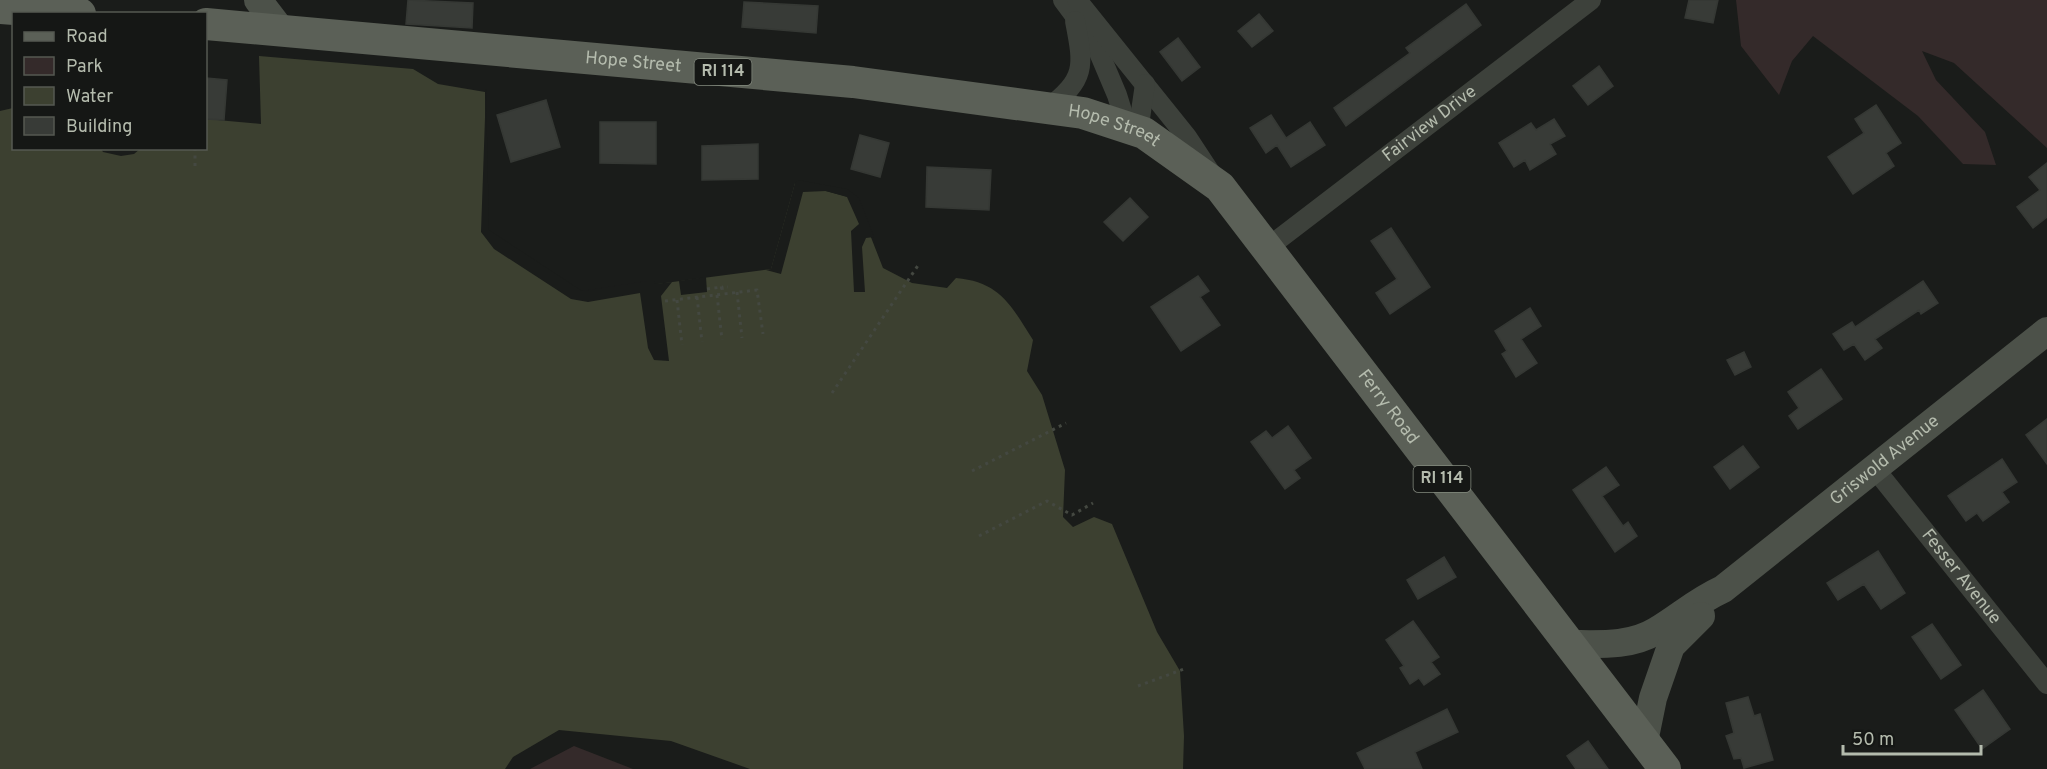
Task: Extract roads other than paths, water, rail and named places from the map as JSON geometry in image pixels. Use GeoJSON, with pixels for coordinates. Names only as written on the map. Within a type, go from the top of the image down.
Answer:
{"type":"FeatureCollection","features":[{"type":"Feature","properties":{"kind":"main road"},"geometry":{"type":"LineString","coordinates":[[0,8],[53,12]]}},
{"type":"Feature","properties":{"kind":"main road","name":"Hope Street"},"geometry":{"type":"LineString","coordinates":[[207,24],[853,82],[1083,113],[1144,133],[1220,187]]}},
{"type":"Feature","properties":{"kind":"main road","name":"Ferry Road"},"geometry":{"type":"LineString","coordinates":[[1220,187],[1665,769]]}},
{"type":"Feature","properties":{"kind":"street"},"geometry":{"type":"LineString","coordinates":[[258,0],[281,30]]}},
{"type":"Feature","properties":{"kind":"street","name":"Fairview Drive"},"geometry":{"type":"LineString","coordinates":[[1266,249],[1591,0]]}},
{"type":"Feature","properties":{"kind":"street"},"geometry":{"type":"LineString","coordinates":[[1071,5],[1145,84],[1187,137],[1220,187]]}},
{"type":"Feature","properties":{"kind":"street"},"geometry":{"type":"LineString","coordinates":[[1047,109],[1074,86],[1079,71],[1081,52],[1071,5]]}},
{"type":"Feature","properties":{"kind":"street"},"geometry":{"type":"LineString","coordinates":[[1071,5],[1095,43],[1133,130]]}},
{"type":"Feature","properties":{"kind":"street"},"geometry":{"type":"LineString","coordinates":[[1133,130],[1145,84]]}},
{"type":"Feature","properties":{"kind":"street","name":"Griswold Avenue"},"geometry":{"type":"LineString","coordinates":[[1723,589],[2047,331]]}},
{"type":"Feature","properties":{"kind":"street","name":"Fesser Avenue"},"geometry":{"type":"LineString","coordinates":[[1875,469],[2047,684]]}},
{"type":"Feature","properties":{"kind":"street"},"geometry":{"type":"LineString","coordinates":[[1569,644],[1625,642],[1654,632],[1697,601],[1723,589]]}},
{"type":"Feature","properties":{"kind":"street"},"geometry":{"type":"LineString","coordinates":[[1644,742],[1653,698],[1671,646],[1710,608],[1723,589]]}},
{"type":"Feature","properties":{"kind":"water"},"geometry":{"type":"Polygon","coordinates":[[[259,56],[413,69],[438,84],[485,92],[486,232],[581,294],[771,269],[795,183],[856,199],[883,268],[912,283],[947,288],[956,278],[971,280],[994,290],[1011,306],[1033,340],[1027,371],[1042,395],[1065,470],[1063,517],[1073,527],[1094,517],[1112,524],[1157,632],[1180,671],[1184,736],[1183,769],[750,769],[671,741],[559,730],[513,757],[505,769],[0,769],[0,111],[12,108],[12,150],[207,150],[207,119],[261,124],[259,56]]]}}]}
